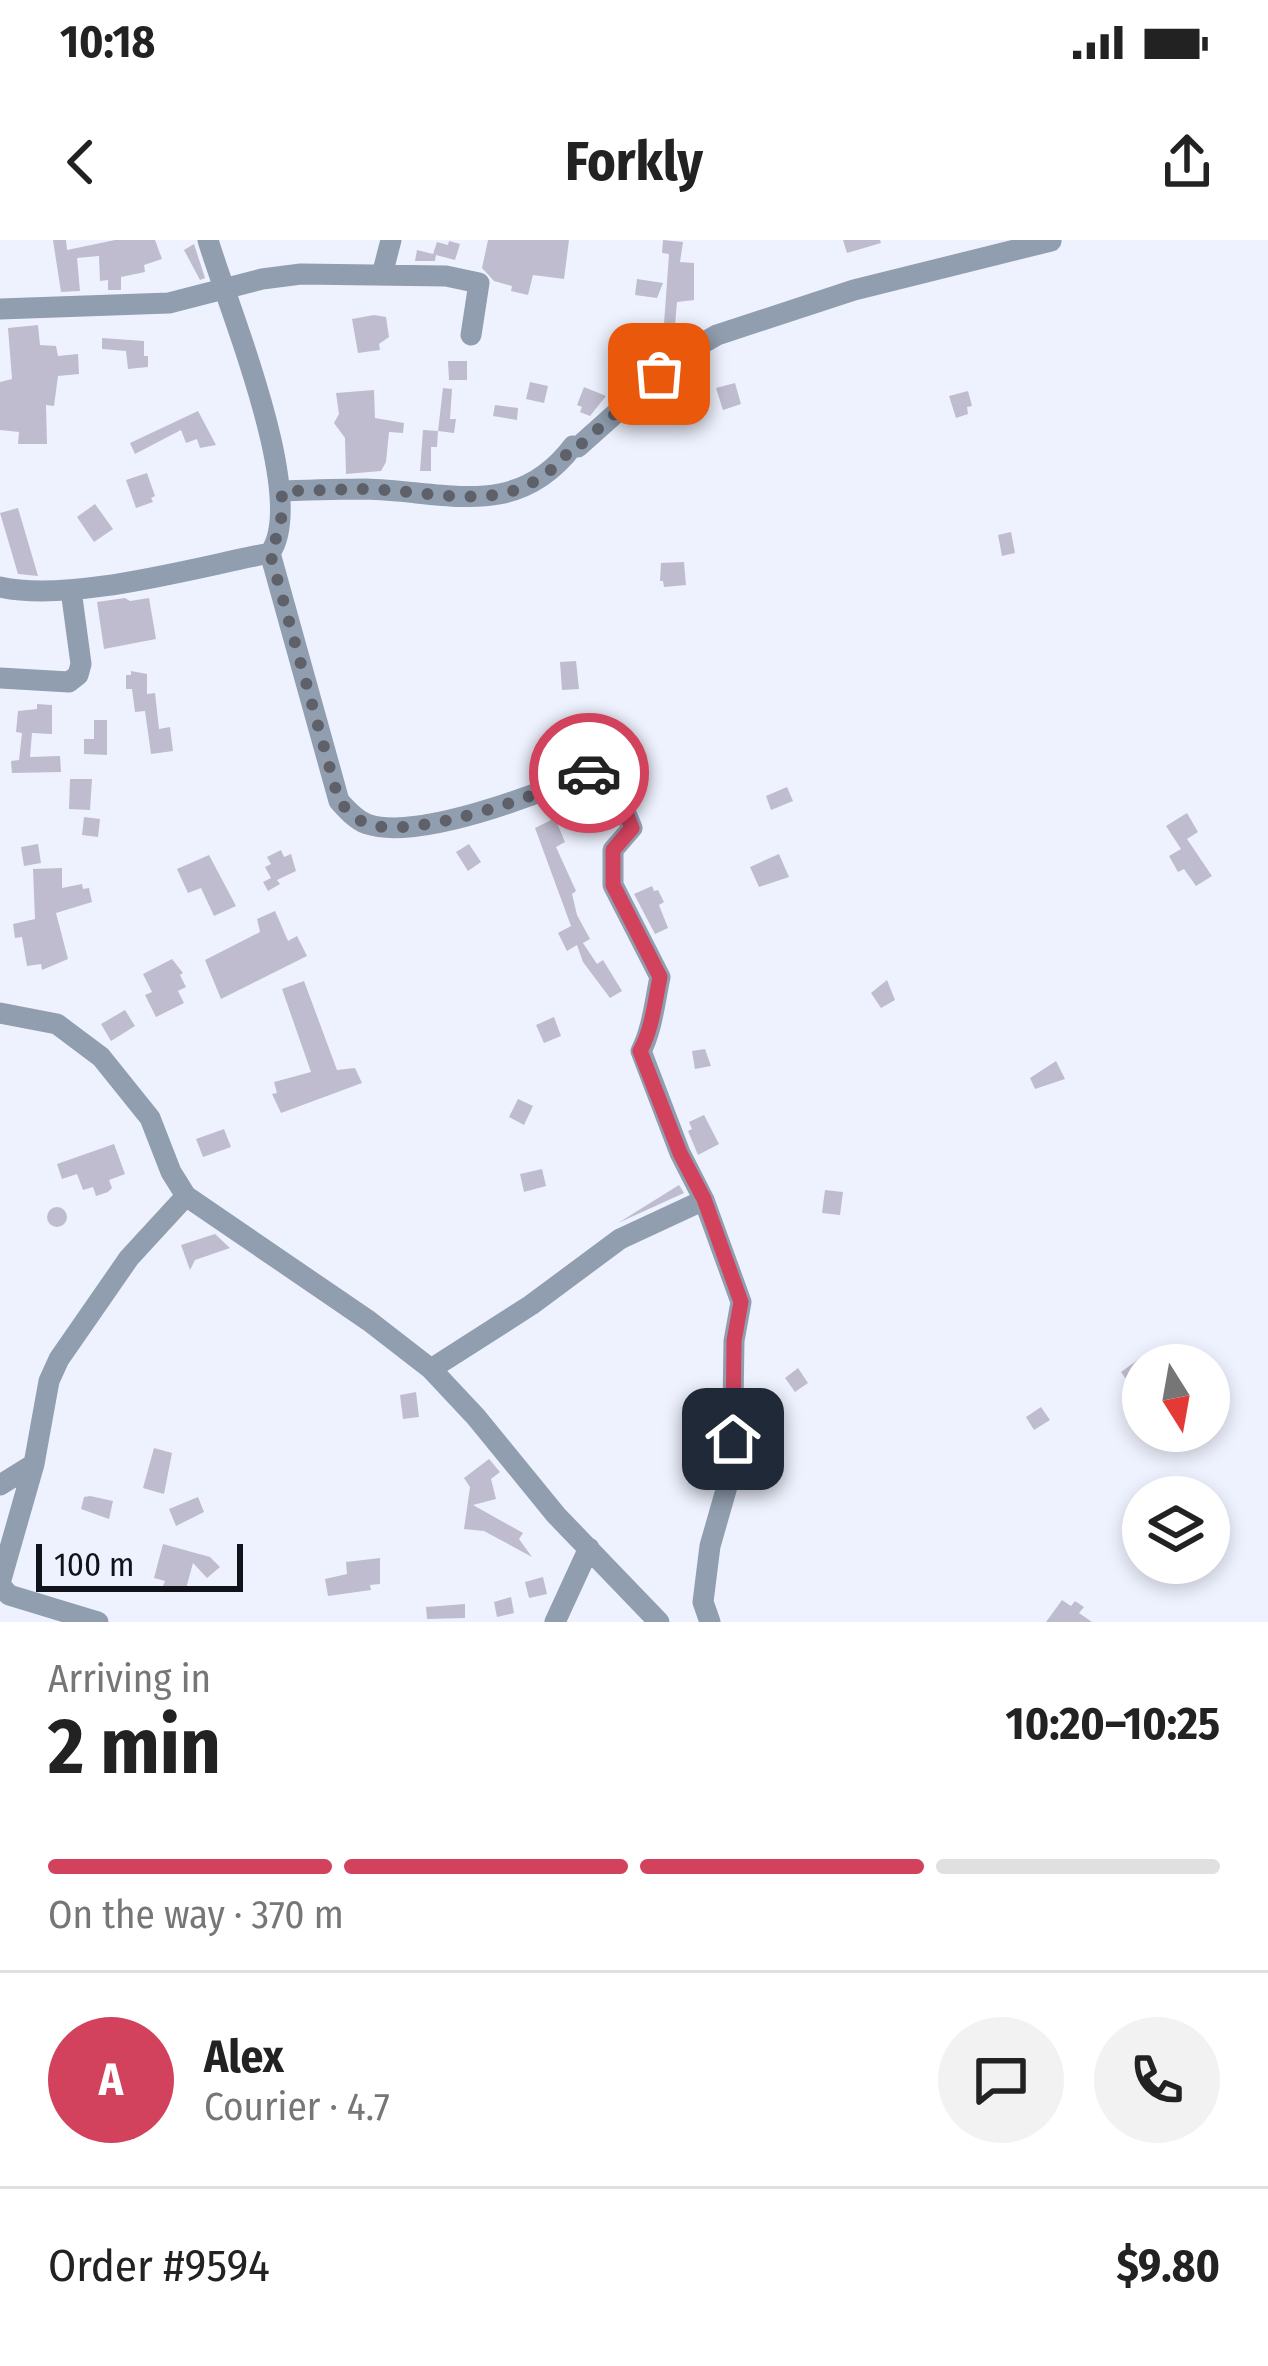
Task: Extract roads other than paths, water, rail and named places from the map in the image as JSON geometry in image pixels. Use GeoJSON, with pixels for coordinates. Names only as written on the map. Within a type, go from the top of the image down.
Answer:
{"type":"FeatureCollection","features":[{"type":"Feature","properties":{"kind":"street"},"geometry":{"type":"LineString","coordinates":[[208,240],[250,365],[282,491],[281,526],[270,553],[339,801],[366,824],[392,828],[481,811],[559,787],[618,760],[610,775],[632,828],[613,850],[613,885],[660,977],[648,1037],[640,1051],[680,1153],[704,1199],[741,1302],[734,1341],[732,1469],[710,1546],[703,1602],[710,1622]]}},
{"type":"Feature","properties":{"kind":"street"},"geometry":{"type":"LineString","coordinates":[[382,275],[391,240]]}},
{"type":"Feature","properties":{"kind":"street"},"geometry":{"type":"LineString","coordinates":[[282,491],[368,489],[476,498],[524,489],[680,356],[717,335],[854,290],[1051,242]]}},
{"type":"Feature","properties":{"kind":"street"},"geometry":{"type":"LineString","coordinates":[[0,309],[169,303],[262,279],[302,274],[446,276],[478,283],[471,335]]}},
{"type":"Feature","properties":{"kind":"street"},"geometry":{"type":"LineString","coordinates":[[0,587],[24,592],[70,590],[270,553]]}},
{"type":"Feature","properties":{"kind":"street"},"geometry":{"type":"LineString","coordinates":[[0,677],[69,682],[78,675],[81,664],[70,590]]}},
{"type":"Feature","properties":{"kind":"street"},"geometry":{"type":"LineString","coordinates":[[0,1013],[57,1024],[101,1058],[150,1118],[186,1196],[430,1369],[659,1622]]}},
{"type":"Feature","properties":{"kind":"street"},"geometry":{"type":"LineString","coordinates":[[98,1622],[9,1595],[0,1584],[58,1359],[129,1258],[186,1196]]}},
{"type":"Feature","properties":{"kind":"street"},"geometry":{"type":"LineString","coordinates":[[430,1369],[531,1305],[620,1238],[704,1199]]}},
{"type":"Feature","properties":{"kind":"street"},"geometry":{"type":"LineString","coordinates":[[0,1485],[34,1464]]}},
{"type":"Feature","properties":{"kind":"street"},"geometry":{"type":"LineString","coordinates":[[554,1622],[589,1548]]}}]}
